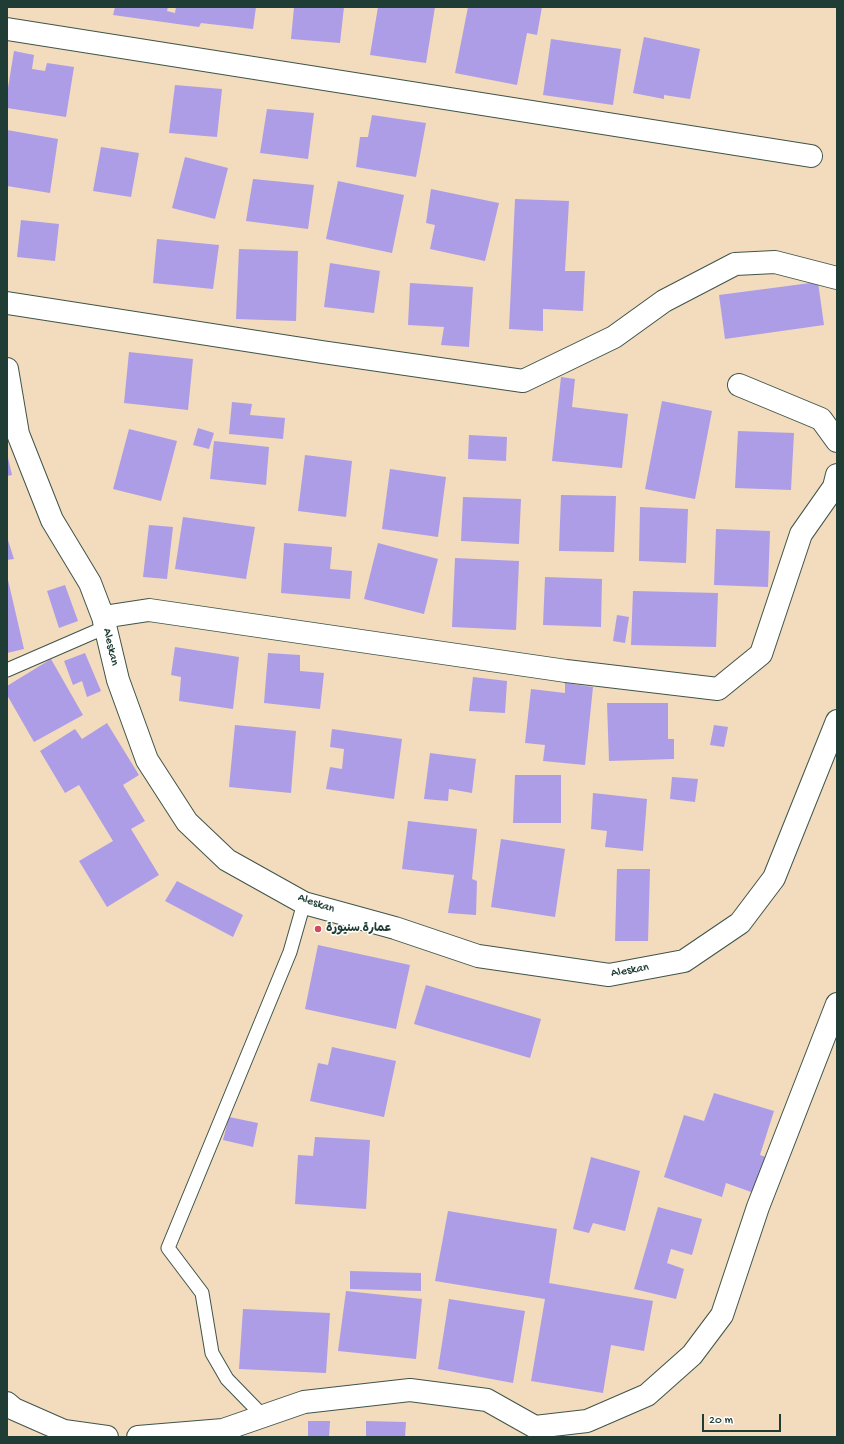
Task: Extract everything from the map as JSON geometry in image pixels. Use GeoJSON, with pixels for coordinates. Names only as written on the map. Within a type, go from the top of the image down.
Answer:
{"type":"FeatureCollection","features":[{"type":"Feature","properties":{"kind":"street"},"geometry":{"type":"LineString","coordinates":[[7,29],[811,156]]}},
{"type":"Feature","properties":{"kind":"street"},"geometry":{"type":"LineString","coordinates":[[7,303],[322,352],[523,381],[614,337],[664,301],[735,264],[775,262],[837,278]]}},
{"type":"Feature","properties":{"kind":"street","name":"Aleskan"},"geometry":{"type":"LineString","coordinates":[[7,369],[18,434],[52,520],[90,583],[104,622],[118,680],[147,760],[187,822],[227,860],[304,903],[395,928],[478,956],[609,975],[684,961],[740,923],[774,878],[837,721]]}},
{"type":"Feature","properties":{"kind":"street"},"geometry":{"type":"LineString","coordinates":[[739,385],[822,419],[837,441]]}},
{"type":"Feature","properties":{"kind":"street"},"geometry":{"type":"LineString","coordinates":[[104,622],[149,610],[566,671],[718,689],[761,654],[800,534],[834,487],[837,475]]}},
{"type":"Feature","properties":{"kind":"street"},"geometry":{"type":"LineString","coordinates":[[138,1437],[223,1430],[304,1402],[410,1390],[487,1400],[535,1427],[587,1421],[646,1394],[692,1355],[722,1315],[758,1207],[837,1004]]}},
{"type":"Feature","properties":{"kind":"street"},"geometry":{"type":"LineString","coordinates":[[7,1403],[14,1409],[64,1431],[107,1437]]}},
{"type":"Feature","properties":{"kind":"lane"},"geometry":{"type":"LineString","coordinates":[[7,670],[104,622]]}},
{"type":"Feature","properties":{"kind":"lane"},"geometry":{"type":"LineString","coordinates":[[264,1416],[227,1379],[212,1353],[202,1293],[168,1248],[290,952],[304,903]]}},
{"type":"Feature","properties":{"kind":"building"},"geometry":{"type":"Polygon","coordinates":[[[115,7],[168,7],[167,11],[175,13],[176,7],[256,7],[253,29],[201,23],[199,27],[113,15],[115,7]]]}},
{"type":"Feature","properties":{"kind":"building"},"geometry":{"type":"Polygon","coordinates":[[[294,7],[344,7],[340,43],[291,39],[294,7]]]}},
{"type":"Feature","properties":{"kind":"building"},"geometry":{"type":"Polygon","coordinates":[[[378,7],[435,7],[426,63],[370,55],[378,7]]]}},
{"type":"Feature","properties":{"kind":"building"},"geometry":{"type":"Polygon","coordinates":[[[468,7],[542,7],[537,35],[527,33],[517,85],[455,73],[468,7]]]}},
{"type":"Feature","properties":{"kind":"building"},"geometry":{"type":"Polygon","coordinates":[[[644,37],[700,49],[690,99],[664,95],[664,99],[633,93],[644,37]]]}},
{"type":"Feature","properties":{"kind":"building"},"geometry":{"type":"Polygon","coordinates":[[[551,39],[621,49],[613,105],[543,95],[551,39]]]}},
{"type":"Feature","properties":{"kind":"building"},"geometry":{"type":"Polygon","coordinates":[[[14,51],[34,55],[32,69],[45,71],[47,63],[74,67],[66,117],[7,108],[7,94],[14,51]]]}},
{"type":"Feature","properties":{"kind":"building"},"geometry":{"type":"Polygon","coordinates":[[[175,85],[222,89],[217,137],[169,133],[175,85]]]}},
{"type":"Feature","properties":{"kind":"building"},"geometry":{"type":"Polygon","coordinates":[[[267,109],[314,113],[308,159],[260,153],[267,109]]]}},
{"type":"Feature","properties":{"kind":"building"},"geometry":{"type":"Polygon","coordinates":[[[372,115],[426,123],[416,177],[356,167],[360,137],[368,137],[372,115]]]}},
{"type":"Feature","properties":{"kind":"building"},"geometry":{"type":"Polygon","coordinates":[[[7,130],[58,139],[50,193],[7,186],[7,130]]]}},
{"type":"Feature","properties":{"kind":"building"},"geometry":{"type":"Polygon","coordinates":[[[101,147],[139,153],[131,197],[93,191],[101,147]]]}},
{"type":"Feature","properties":{"kind":"building"},"geometry":{"type":"Polygon","coordinates":[[[185,157],[228,168],[215,219],[172,208],[185,157]]]}},
{"type":"Feature","properties":{"kind":"building"},"geometry":{"type":"Polygon","coordinates":[[[253,179],[314,185],[308,229],[246,221],[253,179]]]}},
{"type":"Feature","properties":{"kind":"building"},"geometry":{"type":"Polygon","coordinates":[[[338,181],[404,195],[392,253],[326,239],[338,181]]]}},
{"type":"Feature","properties":{"kind":"building"},"geometry":{"type":"Polygon","coordinates":[[[431,189],[499,203],[485,261],[430,249],[435,225],[426,223],[431,189]]]}},
{"type":"Feature","properties":{"kind":"building"},"geometry":{"type":"Polygon","coordinates":[[[515,199],[569,201],[565,271],[585,271],[583,311],[543,309],[543,331],[509,329],[515,199]]]}},
{"type":"Feature","properties":{"kind":"building"},"geometry":{"type":"Polygon","coordinates":[[[21,220],[59,224],[55,261],[17,257],[21,220]]]}},
{"type":"Feature","properties":{"kind":"building"},"geometry":{"type":"Polygon","coordinates":[[[157,239],[219,245],[213,289],[153,283],[157,239]]]}},
{"type":"Feature","properties":{"kind":"building"},"geometry":{"type":"Polygon","coordinates":[[[239,249],[298,251],[296,321],[236,319],[239,249]]]}},
{"type":"Feature","properties":{"kind":"building"},"geometry":{"type":"Polygon","coordinates":[[[330,263],[380,271],[374,313],[324,307],[330,263]]]}},
{"type":"Feature","properties":{"kind":"building"},"geometry":{"type":"Polygon","coordinates":[[[818,282],[824,325],[725,339],[719,295],[818,282]]]}},
{"type":"Feature","properties":{"kind":"building"},"geometry":{"type":"Polygon","coordinates":[[[410,283],[473,287],[469,347],[441,345],[444,327],[408,325],[410,283]]]}},
{"type":"Feature","properties":{"kind":"building"},"geometry":{"type":"Polygon","coordinates":[[[129,352],[193,359],[188,410],[124,403],[129,352]]]}},
{"type":"Feature","properties":{"kind":"building"},"geometry":{"type":"Polygon","coordinates":[[[561,377],[575,379],[572,407],[628,414],[622,468],[552,461],[561,377]]]}},
{"type":"Feature","properties":{"kind":"building"},"geometry":{"type":"Polygon","coordinates":[[[662,401],[712,411],[695,499],[645,489],[662,401]]]}},
{"type":"Feature","properties":{"kind":"building"},"geometry":{"type":"Polygon","coordinates":[[[232,402],[252,404],[250,415],[285,418],[283,439],[229,434],[232,402]]]}},
{"type":"Feature","properties":{"kind":"building"},"geometry":{"type":"Polygon","coordinates":[[[198,428],[214,433],[209,449],[193,445],[198,428]]]}},
{"type":"Feature","properties":{"kind":"building"},"geometry":{"type":"Polygon","coordinates":[[[129,429],[177,441],[161,501],[113,489],[129,429]]]}},
{"type":"Feature","properties":{"kind":"building"},"geometry":{"type":"Polygon","coordinates":[[[738,431],[794,433],[791,490],[735,488],[738,431]]]}},
{"type":"Feature","properties":{"kind":"building"},"geometry":{"type":"Polygon","coordinates":[[[469,435],[507,437],[506,461],[468,459],[469,435]]]}},
{"type":"Feature","properties":{"kind":"building"},"geometry":{"type":"Polygon","coordinates":[[[214,441],[269,447],[266,485],[210,479],[214,441]]]}},
{"type":"Feature","properties":{"kind":"building"},"geometry":{"type":"Polygon","coordinates":[[[305,455],[352,461],[346,517],[298,511],[305,455]]]}},
{"type":"Feature","properties":{"kind":"building"},"geometry":{"type":"Polygon","coordinates":[[[8,458],[12,475],[7,476],[7,459],[8,458]]]}},
{"type":"Feature","properties":{"kind":"building"},"geometry":{"type":"Polygon","coordinates":[[[390,469],[446,477],[438,537],[382,529],[390,469]]]}},
{"type":"Feature","properties":{"kind":"building"},"geometry":{"type":"Polygon","coordinates":[[[561,495],[616,496],[614,552],[559,551],[561,495]]]}},
{"type":"Feature","properties":{"kind":"building"},"geometry":{"type":"Polygon","coordinates":[[[463,497],[521,499],[519,544],[461,541],[463,497]]]}},
{"type":"Feature","properties":{"kind":"building"},"geometry":{"type":"Polygon","coordinates":[[[640,507],[688,509],[686,563],[639,561],[640,507]]]}},
{"type":"Feature","properties":{"kind":"building"},"geometry":{"type":"Polygon","coordinates":[[[183,517],[255,527],[246,579],[175,569],[183,517]]]}},
{"type":"Feature","properties":{"kind":"building"},"geometry":{"type":"Polygon","coordinates":[[[149,525],[173,527],[167,579],[143,577],[149,525]]]}},
{"type":"Feature","properties":{"kind":"building"},"geometry":{"type":"Polygon","coordinates":[[[716,529],[770,531],[768,587],[714,585],[716,529]]]}},
{"type":"Feature","properties":{"kind":"building"},"geometry":{"type":"Polygon","coordinates":[[[7,537],[14,559],[7,560],[7,537]]]}},
{"type":"Feature","properties":{"kind":"building"},"geometry":{"type":"Polygon","coordinates":[[[284,543],[332,547],[330,569],[352,571],[350,599],[281,593],[284,543]]]}},
{"type":"Feature","properties":{"kind":"building"},"geometry":{"type":"Polygon","coordinates":[[[378,543],[438,559],[424,614],[364,599],[378,543]]]}},
{"type":"Feature","properties":{"kind":"building"},"geometry":{"type":"Polygon","coordinates":[[[455,558],[519,561],[516,630],[452,627],[455,558]]]}},
{"type":"Feature","properties":{"kind":"building"},"geometry":{"type":"Polygon","coordinates":[[[545,577],[602,579],[601,627],[543,625],[545,577]]]}},
{"type":"Feature","properties":{"kind":"building"},"geometry":{"type":"Polygon","coordinates":[[[8,580],[24,649],[7,653],[7,581],[8,580]]]}},
{"type":"Feature","properties":{"kind":"building"},"geometry":{"type":"Polygon","coordinates":[[[65,585],[78,621],[59,628],[47,591],[65,585]]]}},
{"type":"Feature","properties":{"kind":"building"},"geometry":{"type":"Polygon","coordinates":[[[633,591],[718,593],[716,647],[631,645],[633,591]]]}},
{"type":"Feature","properties":{"kind":"building"},"geometry":{"type":"Polygon","coordinates":[[[617,615],[629,617],[625,643],[613,641],[617,615]]]}},
{"type":"Feature","properties":{"kind":"building"},"geometry":{"type":"Polygon","coordinates":[[[175,647],[239,657],[233,709],[179,701],[181,677],[171,675],[175,647]]]}},
{"type":"Feature","properties":{"kind":"building"},"geometry":{"type":"Polygon","coordinates":[[[85,653],[101,691],[87,697],[82,681],[73,685],[64,661],[85,653]]]}},
{"type":"Feature","properties":{"kind":"building"},"geometry":{"type":"Polygon","coordinates":[[[268,653],[300,655],[300,671],[324,673],[320,709],[264,703],[268,653]]]}},
{"type":"Feature","properties":{"kind":"building"},"geometry":{"type":"Polygon","coordinates":[[[51,659],[83,715],[34,742],[7,695],[7,686],[51,659]]]}},
{"type":"Feature","properties":{"kind":"building"},"geometry":{"type":"Polygon","coordinates":[[[473,677],[507,681],[505,713],[469,711],[473,677]]]}},
{"type":"Feature","properties":{"kind":"building"},"geometry":{"type":"Polygon","coordinates":[[[565,683],[593,687],[585,765],[543,761],[545,745],[525,743],[531,689],[565,693],[565,683]]]}},
{"type":"Feature","properties":{"kind":"building"},"geometry":{"type":"Polygon","coordinates":[[[607,703],[668,703],[668,739],[674,739],[674,759],[609,761],[607,703]]]}},
{"type":"Feature","properties":{"kind":"building"},"geometry":{"type":"Polygon","coordinates":[[[107,723],[139,775],[123,785],[145,821],[131,829],[159,875],[107,907],[79,861],[113,841],[79,785],[65,793],[40,751],[75,729],[82,739],[107,723]]]}},
{"type":"Feature","properties":{"kind":"building"},"geometry":{"type":"Polygon","coordinates":[[[235,725],[296,731],[291,793],[229,787],[235,725]]]}},
{"type":"Feature","properties":{"kind":"building"},"geometry":{"type":"Polygon","coordinates":[[[714,725],[728,727],[724,747],[710,745],[714,725]]]}},
{"type":"Feature","properties":{"kind":"building"},"geometry":{"type":"Polygon","coordinates":[[[332,729],[402,739],[394,799],[326,789],[330,767],[342,769],[344,749],[330,747],[332,729]]]}},
{"type":"Feature","properties":{"kind":"building"},"geometry":{"type":"Polygon","coordinates":[[[430,753],[476,759],[472,793],[449,789],[448,801],[424,799],[430,753]]]}},
{"type":"Feature","properties":{"kind":"building"},"geometry":{"type":"Polygon","coordinates":[[[515,775],[561,775],[561,823],[513,823],[515,775]]]}},
{"type":"Feature","properties":{"kind":"building"},"geometry":{"type":"Polygon","coordinates":[[[672,777],[698,779],[695,802],[670,799],[672,777]]]}},
{"type":"Feature","properties":{"kind":"building"},"geometry":{"type":"Polygon","coordinates":[[[593,793],[647,799],[643,851],[605,847],[607,831],[591,829],[593,793]]]}},
{"type":"Feature","properties":{"kind":"building"},"geometry":{"type":"Polygon","coordinates":[[[408,821],[477,829],[472,879],[477,881],[476,915],[448,913],[454,875],[402,869],[408,821]]]}},
{"type":"Feature","properties":{"kind":"building"},"geometry":{"type":"Polygon","coordinates":[[[501,839],[565,849],[555,917],[491,907],[501,839]]]}},
{"type":"Feature","properties":{"kind":"building"},"geometry":{"type":"Polygon","coordinates":[[[617,869],[650,869],[648,941],[615,941],[617,869]]]}},
{"type":"Feature","properties":{"kind":"building"},"geometry":{"type":"Polygon","coordinates":[[[177,881],[243,915],[233,937],[165,901],[177,881]]]}},
{"type":"Feature","properties":{"kind":"building"},"geometry":{"type":"Polygon","coordinates":[[[318,945],[410,965],[396,1029],[305,1009],[318,945]]]}},
{"type":"Feature","properties":{"kind":"building"},"geometry":{"type":"Polygon","coordinates":[[[426,985],[541,1019],[530,1058],[414,1024],[426,985]]]}},
{"type":"Feature","properties":{"kind":"building"},"geometry":{"type":"Polygon","coordinates":[[[332,1047],[396,1061],[384,1117],[310,1101],[318,1063],[328,1065],[332,1047]]]}},
{"type":"Feature","properties":{"kind":"building"},"geometry":{"type":"Polygon","coordinates":[[[714,1093],[774,1111],[760,1155],[766,1157],[754,1193],[726,1183],[722,1197],[664,1177],[684,1115],[704,1121],[714,1093]]]}},
{"type":"Feature","properties":{"kind":"building"},"geometry":{"type":"Polygon","coordinates":[[[229,1117],[258,1123],[253,1147],[223,1140],[229,1117]]]}},
{"type":"Feature","properties":{"kind":"building"},"geometry":{"type":"Polygon","coordinates":[[[315,1137],[370,1140],[366,1209],[295,1204],[298,1155],[313,1156],[315,1137]]]}},
{"type":"Feature","properties":{"kind":"building"},"geometry":{"type":"Polygon","coordinates":[[[591,1157],[640,1171],[625,1231],[593,1223],[589,1233],[573,1229],[591,1157]]]}},
{"type":"Feature","properties":{"kind":"building"},"geometry":{"type":"Polygon","coordinates":[[[658,1207],[702,1219],[692,1255],[671,1249],[667,1263],[684,1269],[676,1299],[634,1289],[658,1207]]]}},
{"type":"Feature","properties":{"kind":"building"},"geometry":{"type":"Polygon","coordinates":[[[448,1211],[557,1229],[549,1283],[653,1301],[644,1351],[611,1345],[603,1393],[531,1381],[545,1299],[435,1281],[448,1211]]]}},
{"type":"Feature","properties":{"kind":"building"},"geometry":{"type":"Polygon","coordinates":[[[350,1271],[421,1273],[421,1291],[350,1289],[350,1271]]]}},
{"type":"Feature","properties":{"kind":"building"},"geometry":{"type":"Polygon","coordinates":[[[346,1291],[422,1299],[416,1359],[338,1351],[346,1291]]]}},
{"type":"Feature","properties":{"kind":"building"},"geometry":{"type":"Polygon","coordinates":[[[449,1299],[525,1311],[513,1383],[438,1369],[449,1299]]]}},
{"type":"Feature","properties":{"kind":"building"},"geometry":{"type":"Polygon","coordinates":[[[243,1309],[330,1313],[326,1373],[239,1369],[243,1309]]]}},
{"type":"Feature","properties":{"kind":"building"},"geometry":{"type":"Polygon","coordinates":[[[308,1421],[330,1421],[329,1437],[308,1437],[308,1421]]]}},
{"type":"Feature","properties":{"kind":"building"},"geometry":{"type":"Polygon","coordinates":[[[366,1421],[406,1422],[405,1437],[366,1437],[366,1421]]]}},
{"type":"Feature","properties":{"kind":"place","name":"عمارة سنيورة"},"geometry":{"type":"Point","coordinates":[318,929]}}]}
